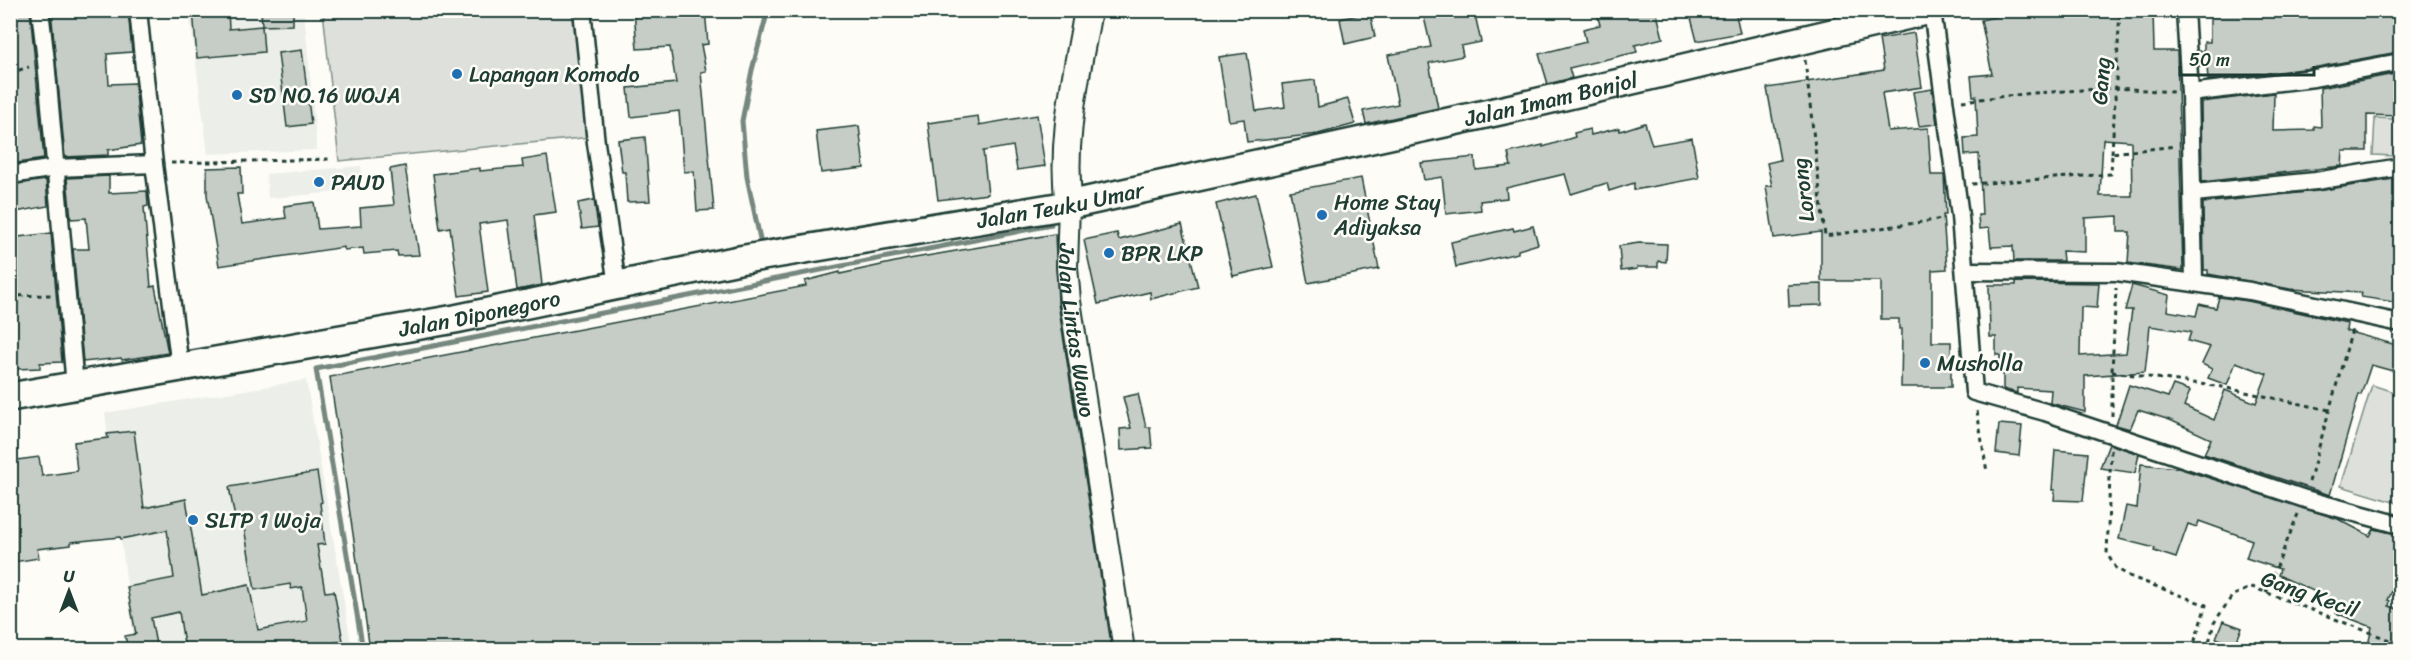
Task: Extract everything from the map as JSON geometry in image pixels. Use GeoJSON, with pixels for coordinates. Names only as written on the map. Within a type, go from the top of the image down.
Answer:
{"type":"FeatureCollection","features":[{"type":"Feature","properties":{"kind":"highway","name":"Jalan Imam Bonjol"},"geometry":{"type":"LineString","coordinates":[[1173,183],[1512,108],[1931,10]]}},
{"type":"Feature","properties":{"kind":"highway","name":"Jalan Teuku Umar"},"geometry":{"type":"LineString","coordinates":[[949,225],[1069,205],[1173,183]]}},
{"type":"Feature","properties":{"kind":"highway","name":"Jalan Diponegoro"},"geometry":{"type":"LineString","coordinates":[[10,397],[455,319],[739,260],[949,225]]}},
{"type":"Feature","properties":{"kind":"main road","name":"Jalan Lintas Wawo"},"geometry":{"type":"LineString","coordinates":[[1069,205],[1065,172],[1067,135],[1088,10]]}},
{"type":"Feature","properties":{"kind":"street"},"geometry":{"type":"LineString","coordinates":[[39,10],[56,168],[75,386]]}},
{"type":"Feature","properties":{"kind":"street"},"geometry":{"type":"LineString","coordinates":[[138,10],[154,164],[180,367]]}},
{"type":"Feature","properties":{"kind":"street"},"geometry":{"type":"LineString","coordinates":[[582,10],[596,143],[617,285]]}},
{"type":"Feature","properties":{"kind":"street"},"geometry":{"type":"LineString","coordinates":[[1931,10],[1960,216],[1974,392],[2305,499],[2400,525]]}},
{"type":"Feature","properties":{"kind":"street"},"geometry":{"type":"LineString","coordinates":[[2185,10],[2194,193],[2194,281]]}},
{"type":"Feature","properties":{"kind":"street"},"geometry":{"type":"LineString","coordinates":[[2190,93],[2314,78],[2400,62]]}},
{"type":"Feature","properties":{"kind":"street"},"geometry":{"type":"LineString","coordinates":[[10,175],[56,168],[154,164]]}},
{"type":"Feature","properties":{"kind":"street"},"geometry":{"type":"LineString","coordinates":[[2194,193],[2316,181],[2400,166]]}},
{"type":"Feature","properties":{"kind":"street","name":"Jalan Lintas Wawo"},"geometry":{"type":"LineString","coordinates":[[1069,205],[1067,267],[1070,301],[1124,650]]}},
{"type":"Feature","properties":{"kind":"street"},"geometry":{"type":"LineString","coordinates":[[1966,271],[2117,272],[2194,281],[2400,323]]}},
{"type":"Feature","properties":{"kind":"path","name":"Gang"},"geometry":{"type":"LineString","coordinates":[[2112,153],[2120,10]]}},
{"type":"Feature","properties":{"kind":"path","name":"Lorong"},"geometry":{"type":"LineString","coordinates":[[1803,40],[1825,237],[1960,216]]}},
{"type":"Feature","properties":{"kind":"path"},"geometry":{"type":"LineString","coordinates":[[1945,103],[2033,93],[2117,88],[2190,93]]}},
{"type":"Feature","properties":{"kind":"path"},"geometry":{"type":"LineString","coordinates":[[1956,185],[2111,174],[2112,153],[2191,145]]}},
{"type":"Feature","properties":{"kind":"path"},"geometry":{"type":"LineString","coordinates":[[154,164],[331,159]]}},
{"type":"Feature","properties":{"kind":"path"},"geometry":{"type":"LineString","coordinates":[[2117,272],[2112,372],[2108,554],[2116,568],[2131,577],[2206,605],[2192,650]]}},
{"type":"Feature","properties":{"kind":"path"},"geometry":{"type":"LineString","coordinates":[[10,296],[66,295]]}},
{"type":"Feature","properties":{"kind":"path"},"geometry":{"type":"LineString","coordinates":[[2266,593],[2305,499],[2356,315]]}},
{"type":"Feature","properties":{"kind":"path"},"geometry":{"type":"LineString","coordinates":[[2112,372],[2222,387],[2330,410]]}},
{"type":"Feature","properties":{"kind":"path"},"geometry":{"type":"LineString","coordinates":[[1974,392],[1987,472]]}},
{"type":"Feature","properties":{"kind":"path","name":"Gang Kecil"},"geometry":{"type":"LineString","coordinates":[[2207,650],[2214,622],[2232,596],[2252,587],[2400,644]]}},
{"type":"Feature","properties":{"kind":"shaded area"},"geometry":{"type":"Polygon","coordinates":[[[245,11],[304,11],[317,150],[208,154],[190,19],[245,11]]]}},
{"type":"Feature","properties":{"kind":"shaded area","name":"Lapangan Komodo"},"geometry":{"type":"Polygon","coordinates":[[[323,11],[576,11],[592,137],[339,161],[323,11]]]}},
{"type":"Feature","properties":{"kind":"shaded area"},"geometry":{"type":"Polygon","coordinates":[[[2375,118],[2395,119],[2394,156],[2373,155],[2375,118]]]}},
{"type":"Feature","properties":{"kind":"shaded area"},"geometry":{"type":"Polygon","coordinates":[[[361,166],[363,190],[268,198],[266,174],[361,166]]]}},
{"type":"Feature","properties":{"kind":"shaded area"},"geometry":{"type":"Polygon","coordinates":[[[306,380],[352,649],[135,649],[105,413],[306,380]]]}},
{"type":"Feature","properties":{"kind":"shaded area"},"geometry":{"type":"Polygon","coordinates":[[[2372,385],[2400,394],[2400,504],[2341,486],[2372,385]]]}},
{"type":"Feature","properties":{"kind":"building"},"geometry":{"type":"Polygon","coordinates":[[[10,10],[30,10],[44,159],[10,164],[10,10]]]}},
{"type":"Feature","properties":{"kind":"building"},"geometry":{"type":"Polygon","coordinates":[[[51,10],[128,10],[132,52],[107,54],[109,84],[135,83],[141,145],[108,150],[108,155],[65,157],[51,10]]]}},
{"type":"Feature","properties":{"kind":"building"},"geometry":{"type":"Polygon","coordinates":[[[193,10],[228,10],[229,29],[262,26],[264,52],[197,58],[193,10]]]}},
{"type":"Feature","properties":{"kind":"building"},"geometry":{"type":"Polygon","coordinates":[[[261,10],[293,10],[293,25],[262,26],[261,10]]]}},
{"type":"Feature","properties":{"kind":"building"},"geometry":{"type":"Polygon","coordinates":[[[634,10],[705,10],[708,44],[701,45],[706,71],[701,72],[714,210],[697,211],[694,171],[684,172],[679,111],[631,117],[628,88],[676,83],[670,47],[637,49],[634,10]]]}},
{"type":"Feature","properties":{"kind":"building"},"geometry":{"type":"Polygon","coordinates":[[[1435,10],[1474,10],[1481,42],[1461,46],[1463,56],[1429,63],[1438,108],[1366,124],[1363,111],[1398,104],[1388,55],[1431,47],[1423,13],[1435,10]]]}},
{"type":"Feature","properties":{"kind":"building"},"geometry":{"type":"Polygon","coordinates":[[[1596,10],[1656,10],[1663,38],[1635,45],[1637,52],[1569,68],[1572,78],[1548,84],[1539,54],[1586,42],[1583,29],[1600,25],[1596,10]]]}},
{"type":"Feature","properties":{"kind":"building"},"geometry":{"type":"Polygon","coordinates":[[[1704,10],[1735,10],[1740,33],[1697,41],[1690,14],[1704,10]]]}},
{"type":"Feature","properties":{"kind":"building"},"geometry":{"type":"Polygon","coordinates":[[[2053,10],[2153,10],[2154,51],[2177,51],[2183,270],[2128,263],[2130,232],[2118,232],[2118,216],[2085,218],[2085,252],[2062,251],[2063,261],[2014,261],[2013,246],[1991,247],[1989,228],[1979,229],[1978,215],[1982,215],[1979,154],[1965,155],[1964,138],[1978,137],[1976,96],[1973,96],[1971,76],[1992,74],[1981,20],[2017,12],[2017,14],[2053,10]],[[2103,139],[2100,196],[2132,196],[2131,141],[2103,139]]]}},
{"type":"Feature","properties":{"kind":"building"},"geometry":{"type":"Polygon","coordinates":[[[2210,10],[2348,10],[2349,17],[2380,13],[2380,10],[2400,10],[2398,52],[2312,68],[2208,80],[2207,66],[2199,66],[2198,51],[2204,51],[2204,42],[2210,42],[2210,10]]]}},
{"type":"Feature","properties":{"kind":"building"},"geometry":{"type":"Polygon","coordinates":[[[1370,12],[1375,37],[1345,44],[1340,19],[1370,12]]]}},
{"type":"Feature","properties":{"kind":"building"},"geometry":{"type":"Polygon","coordinates":[[[1914,33],[1922,87],[1882,93],[1888,131],[1928,128],[1931,175],[1944,175],[1946,215],[1943,215],[1947,269],[1932,270],[1932,342],[1951,342],[1951,387],[1901,387],[1902,329],[1899,329],[1899,319],[1881,319],[1881,281],[1821,281],[1821,232],[1774,238],[1766,186],[1772,186],[1767,163],[1780,160],[1767,88],[1884,70],[1879,39],[1914,33]]]}},
{"type":"Feature","properties":{"kind":"building"},"geometry":{"type":"Polygon","coordinates":[[[302,50],[311,124],[287,127],[278,53],[302,50]]]}},
{"type":"Feature","properties":{"kind":"building"},"geometry":{"type":"Polygon","coordinates":[[[1247,53],[1256,111],[1285,107],[1282,84],[1315,80],[1318,107],[1348,99],[1355,124],[1318,134],[1247,142],[1244,119],[1229,121],[1219,57],[1247,53]]]}},
{"type":"Feature","properties":{"kind":"building"},"geometry":{"type":"Polygon","coordinates":[[[2400,73],[2400,116],[2367,115],[2367,151],[2343,151],[2342,166],[2202,182],[2201,102],[2274,93],[2273,131],[2314,130],[2314,126],[2321,127],[2320,88],[2400,73]]]}},
{"type":"Feature","properties":{"kind":"building"},"geometry":{"type":"Polygon","coordinates":[[[1932,89],[1937,124],[1919,126],[1913,92],[1932,89]]]}},
{"type":"Feature","properties":{"kind":"building"},"geometry":{"type":"Polygon","coordinates":[[[1037,115],[1045,166],[1017,170],[1013,146],[983,151],[988,194],[938,200],[928,123],[978,116],[979,125],[1037,115]]]}},
{"type":"Feature","properties":{"kind":"building"},"geometry":{"type":"Polygon","coordinates":[[[1645,123],[1652,145],[1692,138],[1699,178],[1634,190],[1634,183],[1609,191],[1607,183],[1571,194],[1565,174],[1506,188],[1507,198],[1480,201],[1481,210],[1446,214],[1442,177],[1424,180],[1421,163],[1475,157],[1476,170],[1511,166],[1508,153],[1543,145],[1543,147],[1575,137],[1574,133],[1590,129],[1591,135],[1619,128],[1620,131],[1645,123]]]}},
{"type":"Feature","properties":{"kind":"building"},"geometry":{"type":"Polygon","coordinates":[[[859,126],[864,168],[821,173],[816,131],[859,126]]]}},
{"type":"Feature","properties":{"kind":"building"},"geometry":{"type":"Polygon","coordinates":[[[645,137],[650,201],[627,202],[625,172],[622,172],[618,140],[645,137]]]}},
{"type":"Feature","properties":{"kind":"building"},"geometry":{"type":"Polygon","coordinates":[[[547,156],[556,212],[534,215],[542,285],[517,290],[508,220],[479,224],[488,292],[459,296],[450,227],[440,229],[433,174],[480,168],[480,171],[523,167],[522,160],[547,156]]]}},
{"type":"Feature","properties":{"kind":"building"},"geometry":{"type":"Polygon","coordinates":[[[405,166],[419,255],[398,256],[397,251],[364,254],[363,248],[344,250],[344,247],[219,266],[207,195],[207,168],[241,167],[242,194],[237,194],[242,224],[286,218],[284,206],[314,202],[318,229],[361,226],[360,208],[394,205],[390,169],[405,166]]]}},
{"type":"Feature","properties":{"kind":"building"},"geometry":{"type":"Polygon","coordinates":[[[109,176],[109,193],[147,191],[148,206],[144,207],[151,287],[155,286],[168,353],[122,360],[121,358],[83,362],[73,249],[89,249],[86,218],[71,219],[67,178],[109,176]]]}},
{"type":"Feature","properties":{"kind":"building"},"geometry":{"type":"Polygon","coordinates":[[[1361,178],[1379,269],[1308,283],[1290,191],[1361,178]]]}},
{"type":"Feature","properties":{"kind":"building"},"geometry":{"type":"Polygon","coordinates":[[[2400,178],[2400,303],[2361,297],[2362,293],[2290,289],[2208,274],[2208,270],[2204,270],[2203,203],[2317,191],[2400,178]]]}},
{"type":"Feature","properties":{"kind":"building"},"geometry":{"type":"Polygon","coordinates":[[[46,180],[48,206],[10,213],[10,185],[46,180]]]}},
{"type":"Feature","properties":{"kind":"building"},"geometry":{"type":"Polygon","coordinates":[[[1256,194],[1273,267],[1233,276],[1216,204],[1256,194]]]}},
{"type":"Feature","properties":{"kind":"building"},"geometry":{"type":"Polygon","coordinates":[[[594,200],[598,227],[582,229],[578,203],[594,200]]]}},
{"type":"Feature","properties":{"kind":"building"},"geometry":{"type":"Polygon","coordinates":[[[1182,224],[1198,287],[1151,299],[1150,292],[1098,304],[1084,240],[1117,233],[1119,240],[1182,224]]]}},
{"type":"Feature","properties":{"kind":"building"},"geometry":{"type":"Polygon","coordinates":[[[1533,226],[1538,244],[1518,250],[1518,253],[1456,267],[1451,242],[1513,228],[1514,231],[1533,226]]]}},
{"type":"Feature","properties":{"kind":"building"},"geometry":{"type":"Polygon","coordinates":[[[51,233],[62,362],[40,363],[40,368],[16,369],[10,284],[10,238],[51,233]]]}},
{"type":"Feature","properties":{"kind":"building"},"geometry":{"type":"Polygon","coordinates":[[[1055,234],[1058,303],[1112,650],[370,650],[330,377],[806,286],[805,281],[840,272],[840,274],[909,259],[1055,234]]]}},
{"type":"Feature","properties":{"kind":"building"},"geometry":{"type":"Polygon","coordinates":[[[1639,243],[1667,244],[1666,262],[1658,261],[1658,267],[1637,267],[1637,269],[1621,271],[1619,246],[1639,243]]]}},
{"type":"Feature","properties":{"kind":"building"},"geometry":{"type":"Polygon","coordinates":[[[2016,282],[2099,283],[2097,308],[2081,307],[2080,356],[2126,353],[2132,310],[2125,310],[2132,285],[2169,295],[2167,311],[2196,316],[2199,304],[2216,308],[2219,297],[2248,301],[2347,323],[2346,331],[2400,346],[2400,373],[2371,365],[2361,395],[2359,394],[2330,495],[2204,454],[2211,439],[2170,420],[2138,410],[2130,429],[2116,425],[2129,385],[2168,397],[2173,385],[2190,391],[2184,406],[2214,420],[2225,390],[2256,403],[2267,374],[2236,362],[2227,385],[2208,378],[2212,369],[2202,364],[2210,347],[2188,341],[2191,332],[2150,326],[2145,372],[2085,376],[2085,412],[2050,403],[2051,390],[2017,388],[2017,393],[2003,389],[2003,368],[2000,368],[2000,355],[1996,355],[1996,337],[1990,337],[1989,285],[2016,285],[2016,282]]]}},
{"type":"Feature","properties":{"kind":"building"},"geometry":{"type":"Polygon","coordinates":[[[1822,284],[1822,305],[1789,306],[1788,285],[1822,284]]]}},
{"type":"Feature","properties":{"kind":"building"},"geometry":{"type":"Polygon","coordinates":[[[1138,394],[1146,427],[1150,427],[1152,448],[1121,450],[1120,429],[1131,428],[1123,397],[1138,394]]]}},
{"type":"Feature","properties":{"kind":"building"},"geometry":{"type":"Polygon","coordinates":[[[1999,424],[2022,426],[2019,456],[1996,453],[1999,424]]]}},
{"type":"Feature","properties":{"kind":"building"},"geometry":{"type":"Polygon","coordinates":[[[134,431],[144,508],[186,499],[202,595],[249,585],[258,630],[307,621],[302,587],[291,589],[290,584],[255,590],[242,516],[235,518],[229,487],[317,472],[325,544],[317,545],[325,592],[334,591],[343,641],[307,647],[307,650],[185,650],[179,612],[151,618],[157,650],[128,650],[125,636],[136,634],[127,587],[174,578],[167,530],[121,539],[120,537],[71,542],[71,545],[37,549],[39,558],[14,562],[10,538],[10,461],[39,457],[42,476],[77,471],[74,442],[108,438],[107,434],[134,431]]]}},
{"type":"Feature","properties":{"kind":"building"},"geometry":{"type":"Polygon","coordinates":[[[2109,444],[2139,454],[2135,473],[2100,468],[2109,444]]]}},
{"type":"Feature","properties":{"kind":"building"},"geometry":{"type":"Polygon","coordinates":[[[2055,450],[2088,453],[2083,501],[2054,500],[2055,490],[2052,490],[2055,450]]]}},
{"type":"Feature","properties":{"kind":"building"},"geometry":{"type":"Polygon","coordinates":[[[2141,464],[2178,468],[2338,519],[2370,536],[2374,529],[2400,535],[2400,557],[2392,578],[2397,580],[2388,600],[2390,601],[2389,606],[2400,610],[2400,650],[2367,650],[2372,627],[2336,613],[2340,603],[2278,575],[2280,569],[2246,558],[2252,540],[2199,521],[2197,527],[2188,524],[2176,558],[2154,551],[2155,548],[2119,539],[2126,506],[2137,508],[2141,464]]]}},
{"type":"Feature","properties":{"kind":"building"},"geometry":{"type":"Polygon","coordinates":[[[2223,621],[2242,628],[2235,645],[2216,638],[2223,621]]]}},
{"type":"Feature","properties":{"kind":"waterway"},"geometry":{"type":"LineString","coordinates":[[760,239],[747,177],[742,121],[752,70],[768,10]]}},
{"type":"Feature","properties":{"kind":"waterway"},"geometry":{"type":"LineString","coordinates":[[363,650],[316,369],[1051,225]]}},
{"type":"Feature","properties":{"kind":"place","name":"Lapangan Komodo"},"geometry":{"type":"Point","coordinates":[457,74]}},
{"type":"Feature","properties":{"kind":"place","name":"SD NO.16 WOJA"},"geometry":{"type":"Point","coordinates":[237,95]}},
{"type":"Feature","properties":{"kind":"place","name":"PAUD"},"geometry":{"type":"Point","coordinates":[319,182]}},
{"type":"Feature","properties":{"kind":"place","name":"Home Stay Adiyaksa"},"geometry":{"type":"Point","coordinates":[1322,215]}},
{"type":"Feature","properties":{"kind":"place","name":"BPR LKP"},"geometry":{"type":"Point","coordinates":[1109,253]}},
{"type":"Feature","properties":{"kind":"place","name":"Musholla"},"geometry":{"type":"Point","coordinates":[1925,363]}},
{"type":"Feature","properties":{"kind":"place","name":"SLTP 1 Woja"},"geometry":{"type":"Point","coordinates":[193,520]}}]}
